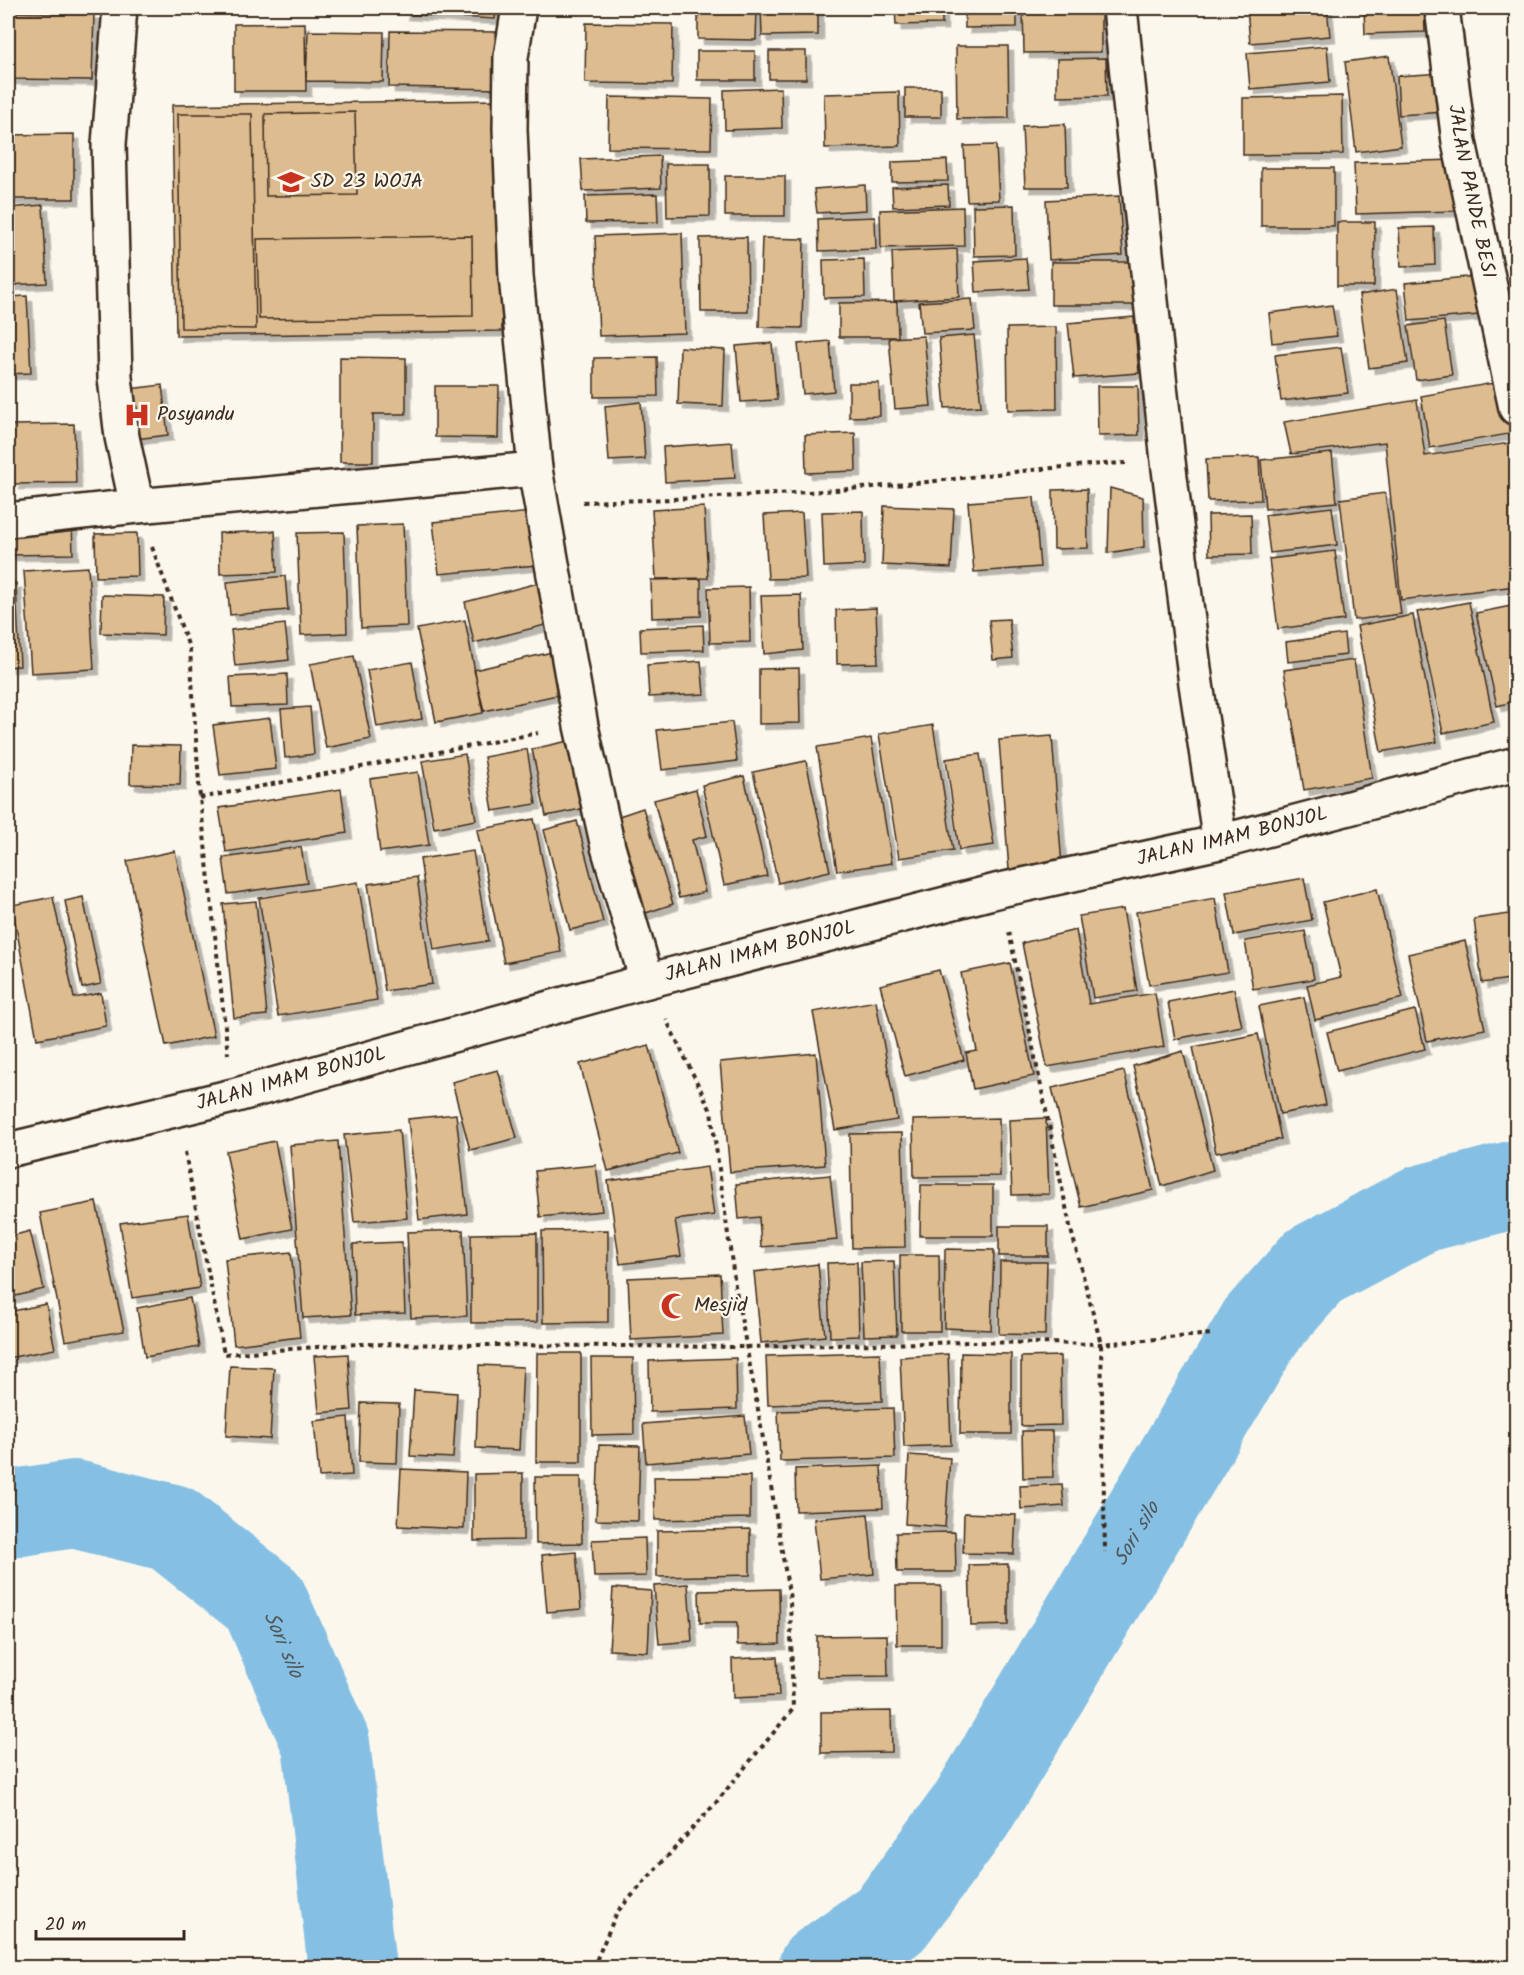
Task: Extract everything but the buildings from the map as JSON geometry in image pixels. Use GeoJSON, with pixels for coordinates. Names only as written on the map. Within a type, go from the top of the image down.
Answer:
{"type":"FeatureCollection","features":[{"type":"Feature","properties":{"kind":"main road"},"geometry":{"type":"LineString","coordinates":[[120,8],[109,144],[115,367],[122,438],[137,506]]}},
{"type":"Feature","properties":{"kind":"main road"},"geometry":{"type":"LineString","coordinates":[[519,8],[511,57],[511,152],[516,276],[535,470],[581,726],[608,847],[647,981]]}},
{"type":"Feature","properties":{"kind":"main road"},"geometry":{"type":"LineString","coordinates":[[1120,8],[1168,461],[1196,684],[1220,842]]}},
{"type":"Feature","properties":{"kind":"main road","name":"JALAN PANDE BESI"},"geometry":{"type":"LineString","coordinates":[[1442,8],[1459,142],[1516,408]]}},
{"type":"Feature","properties":{"kind":"main road"},"geometry":{"type":"LineString","coordinates":[[8,520],[535,470]]}},
{"type":"Feature","properties":{"kind":"main road","name":"JALAN IMAM BONJOL"},"geometry":{"type":"LineString","coordinates":[[8,1150],[233,1096],[647,981],[1000,890],[1220,842],[1516,764]]}},
{"type":"Feature","properties":{"kind":"path"},"geometry":{"type":"LineString","coordinates":[[541,503],[770,494],[885,486],[1070,465],[1168,461]]}},
{"type":"Feature","properties":{"kind":"path"},"geometry":{"type":"LineString","coordinates":[[137,506],[190,650],[200,798],[233,1096]]}},
{"type":"Feature","properties":{"kind":"path"},"geometry":{"type":"LineString","coordinates":[[200,798],[581,726]]}},
{"type":"Feature","properties":{"kind":"path"},"geometry":{"type":"LineString","coordinates":[[1000,890],[1070,1226],[1101,1344],[1105,1552]]}},
{"type":"Feature","properties":{"kind":"path"},"geometry":{"type":"LineString","coordinates":[[593,1968],[616,1912],[714,1804],[793,1709],[790,1599],[735,1285],[711,1111],[647,981]]}},
{"type":"Feature","properties":{"kind":"path"},"geometry":{"type":"LineString","coordinates":[[177,1110],[224,1353],[357,1344],[746,1347],[969,1342],[1101,1344],[1212,1334]]}},
{"type":"Feature","properties":{"kind":"waterway","name":"Sori silo"},"geometry":{"type":"LineString","coordinates":[[822,1968],[891,1919],[971,1811],[1261,1326],[1314,1266],[1421,1209],[1516,1184]]}},
{"type":"Feature","properties":{"kind":"waterway","name":"Sori silo"},"geometry":{"type":"LineString","coordinates":[[8,1514],[74,1504],[172,1528],[264,1601],[326,1743],[352,1968]]}},
{"type":"Feature","properties":{"kind":"place","name":"SD 23 WOJA"},"geometry":{"type":"Point","coordinates":[291,182]}},
{"type":"Feature","properties":{"kind":"place","name":"Posyandu"},"geometry":{"type":"Point","coordinates":[137,415]}},
{"type":"Feature","properties":{"kind":"place","name":"Mesjid"},"geometry":{"type":"Point","coordinates":[674,1306]}}]}
